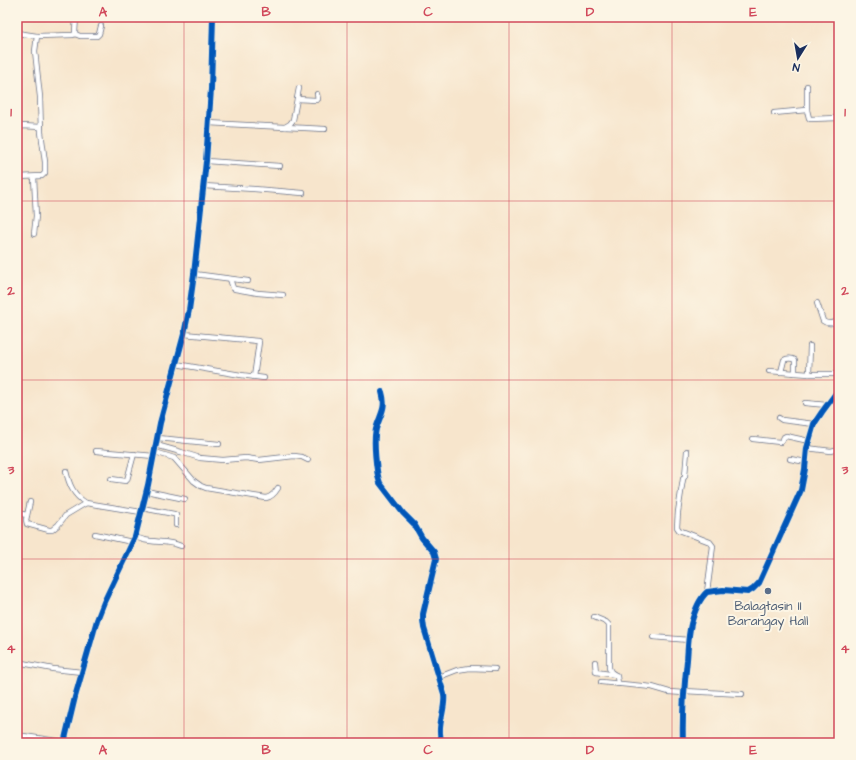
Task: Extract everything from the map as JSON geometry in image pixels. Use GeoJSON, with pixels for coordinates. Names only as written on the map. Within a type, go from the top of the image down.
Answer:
{"type":"FeatureCollection","features":[{"type":"Feature","properties":{"kind":"street"},"geometry":{"type":"LineString","coordinates":[[75,34],[76,17]]}},
{"type":"Feature","properties":{"kind":"street"},"geometry":{"type":"LineString","coordinates":[[17,735],[64,743],[75,697],[97,620],[135,537],[158,438],[160,423],[189,310],[206,161],[211,89],[213,17]]}},
{"type":"Feature","properties":{"kind":"street"},"geometry":{"type":"LineString","coordinates":[[17,33],[37,36],[75,34],[80,36],[97,36],[101,26]]}},
{"type":"Feature","properties":{"kind":"street"},"geometry":{"type":"LineString","coordinates":[[17,178],[42,176],[45,173],[46,162],[41,127],[40,97],[35,51],[37,36]]}},
{"type":"Feature","properties":{"kind":"street"},"geometry":{"type":"LineString","coordinates":[[807,86],[808,118],[839,118]]}},
{"type":"Feature","properties":{"kind":"street"},"geometry":{"type":"LineString","coordinates":[[285,127],[290,124],[292,120],[299,88]]}},
{"type":"Feature","properties":{"kind":"street"},"geometry":{"type":"LineString","coordinates":[[297,99],[316,100],[318,99],[317,94]]}},
{"type":"Feature","properties":{"kind":"street"},"geometry":{"type":"LineString","coordinates":[[774,113],[807,110]]}},
{"type":"Feature","properties":{"kind":"street"},"geometry":{"type":"LineString","coordinates":[[208,123],[325,129]]}},
{"type":"Feature","properties":{"kind":"street"},"geometry":{"type":"LineString","coordinates":[[17,128],[20,128],[21,126],[41,127]]}},
{"type":"Feature","properties":{"kind":"street"},"geometry":{"type":"LineString","coordinates":[[206,161],[280,166]]}},
{"type":"Feature","properties":{"kind":"street"},"geometry":{"type":"LineString","coordinates":[[34,177],[36,216],[34,234]]}},
{"type":"Feature","properties":{"kind":"street"},"geometry":{"type":"LineString","coordinates":[[203,186],[303,193]]}},
{"type":"Feature","properties":{"kind":"street"},"geometry":{"type":"LineString","coordinates":[[194,274],[248,281]]}},
{"type":"Feature","properties":{"kind":"street"},"geometry":{"type":"LineString","coordinates":[[230,278],[233,288],[235,289],[283,295]]}},
{"type":"Feature","properties":{"kind":"street"},"geometry":{"type":"LineString","coordinates":[[817,302],[823,321],[831,324],[839,321]]}},
{"type":"Feature","properties":{"kind":"street"},"geometry":{"type":"LineString","coordinates":[[184,334],[258,341],[254,377]]}},
{"type":"Feature","properties":{"kind":"street"},"geometry":{"type":"LineString","coordinates":[[809,374],[810,346]]}},
{"type":"Feature","properties":{"kind":"street"},"geometry":{"type":"LineString","coordinates":[[781,372],[784,360],[787,359],[795,360],[796,373]]}},
{"type":"Feature","properties":{"kind":"street"},"geometry":{"type":"LineString","coordinates":[[176,364],[264,378]]}},
{"type":"Feature","properties":{"kind":"street"},"geometry":{"type":"LineString","coordinates":[[769,371],[809,374],[839,374]]}},
{"type":"Feature","properties":{"kind":"street"},"geometry":{"type":"LineString","coordinates":[[707,592],[723,590],[748,592],[759,583],[803,482],[807,448],[814,424],[839,389]]}},
{"type":"Feature","properties":{"kind":"street"},"geometry":{"type":"LineString","coordinates":[[382,392],[384,399],[383,411],[375,436],[378,479],[382,487],[414,524],[422,538],[436,555],[423,620],[445,699],[440,727],[442,743]]}},
{"type":"Feature","properties":{"kind":"street"},"geometry":{"type":"LineString","coordinates":[[805,402],[827,404]]}},
{"type":"Feature","properties":{"kind":"street"},"geometry":{"type":"LineString","coordinates":[[779,418],[782,420],[814,424]]}},
{"type":"Feature","properties":{"kind":"street"},"geometry":{"type":"LineString","coordinates":[[753,439],[780,442],[786,436],[809,441]]}},
{"type":"Feature","properties":{"kind":"street"},"geometry":{"type":"LineString","coordinates":[[158,438],[219,444]]}},
{"type":"Feature","properties":{"kind":"street"},"geometry":{"type":"LineString","coordinates":[[156,446],[200,458],[223,460],[246,458],[259,460],[294,456],[302,457],[308,460]]}},
{"type":"Feature","properties":{"kind":"street"},"geometry":{"type":"LineString","coordinates":[[807,448],[831,451],[839,449]]}},
{"type":"Feature","properties":{"kind":"street"},"geometry":{"type":"LineString","coordinates":[[96,451],[154,454],[174,458],[194,481],[206,488],[266,498],[276,493],[278,488]]}},
{"type":"Feature","properties":{"kind":"street"},"geometry":{"type":"LineString","coordinates":[[683,743],[682,716],[691,624],[702,597],[707,592],[713,546],[710,542],[679,530],[677,527],[683,479],[685,476],[687,451]]}},
{"type":"Feature","properties":{"kind":"street"},"geometry":{"type":"LineString","coordinates":[[111,479],[127,480],[134,454]]}},
{"type":"Feature","properties":{"kind":"street"},"geometry":{"type":"LineString","coordinates":[[790,459],[806,462]]}},
{"type":"Feature","properties":{"kind":"street"},"geometry":{"type":"LineString","coordinates":[[66,471],[73,492],[80,499],[86,502],[174,514],[176,515],[176,525]]}},
{"type":"Feature","properties":{"kind":"street"},"geometry":{"type":"LineString","coordinates":[[146,491],[185,499]]}},
{"type":"Feature","properties":{"kind":"street"},"geometry":{"type":"LineString","coordinates":[[30,502],[26,522],[27,524],[52,530],[66,515],[86,502]]}},
{"type":"Feature","properties":{"kind":"street"},"geometry":{"type":"LineString","coordinates":[[17,513],[27,515]]}},
{"type":"Feature","properties":{"kind":"street"},"geometry":{"type":"LineString","coordinates":[[95,534],[132,542]]}},
{"type":"Feature","properties":{"kind":"street"},"geometry":{"type":"LineString","coordinates":[[135,537],[144,540],[168,541],[182,546]]}},
{"type":"Feature","properties":{"kind":"street"},"geometry":{"type":"LineString","coordinates":[[594,617],[606,622],[609,625],[609,668],[611,672],[617,676],[618,684]]}},
{"type":"Feature","properties":{"kind":"street"},"geometry":{"type":"LineString","coordinates":[[653,637],[689,640]]}},
{"type":"Feature","properties":{"kind":"street"},"geometry":{"type":"LineString","coordinates":[[17,662],[53,669],[82,672]]}},
{"type":"Feature","properties":{"kind":"street"},"geometry":{"type":"LineString","coordinates":[[595,662],[596,672],[614,674]]}},
{"type":"Feature","properties":{"kind":"street"},"geometry":{"type":"LineString","coordinates":[[439,677],[457,670],[470,668],[495,669]]}},
{"type":"Feature","properties":{"kind":"street"},"geometry":{"type":"LineString","coordinates":[[601,682],[652,687],[669,692],[742,694]]}},
{"type":"Feature","properties":{"kind":"cycle path"},"geometry":{"type":"LineString","coordinates":[[64,743],[75,697],[97,620],[135,537],[148,485],[160,423],[189,310],[206,161],[211,89],[213,17]]}},
{"type":"Feature","properties":{"kind":"cycle path"},"geometry":{"type":"LineString","coordinates":[[683,743],[684,702],[689,638],[691,624],[697,606],[707,592],[723,590],[748,592],[759,583],[801,490],[807,448],[814,424],[839,389]]}},
{"type":"Feature","properties":{"kind":"cycle path"},"geometry":{"type":"LineString","coordinates":[[382,392],[384,403],[375,434],[376,464],[380,483],[403,513],[414,524],[422,538],[434,552],[436,559],[423,614],[423,620],[424,628],[444,694],[444,704],[440,723],[442,743]]}},
{"type":"Feature","properties":{"kind":"place","name":"Balagtasin II Barangay Hall"},"geometry":{"type":"Point","coordinates":[768,591]}}]}
